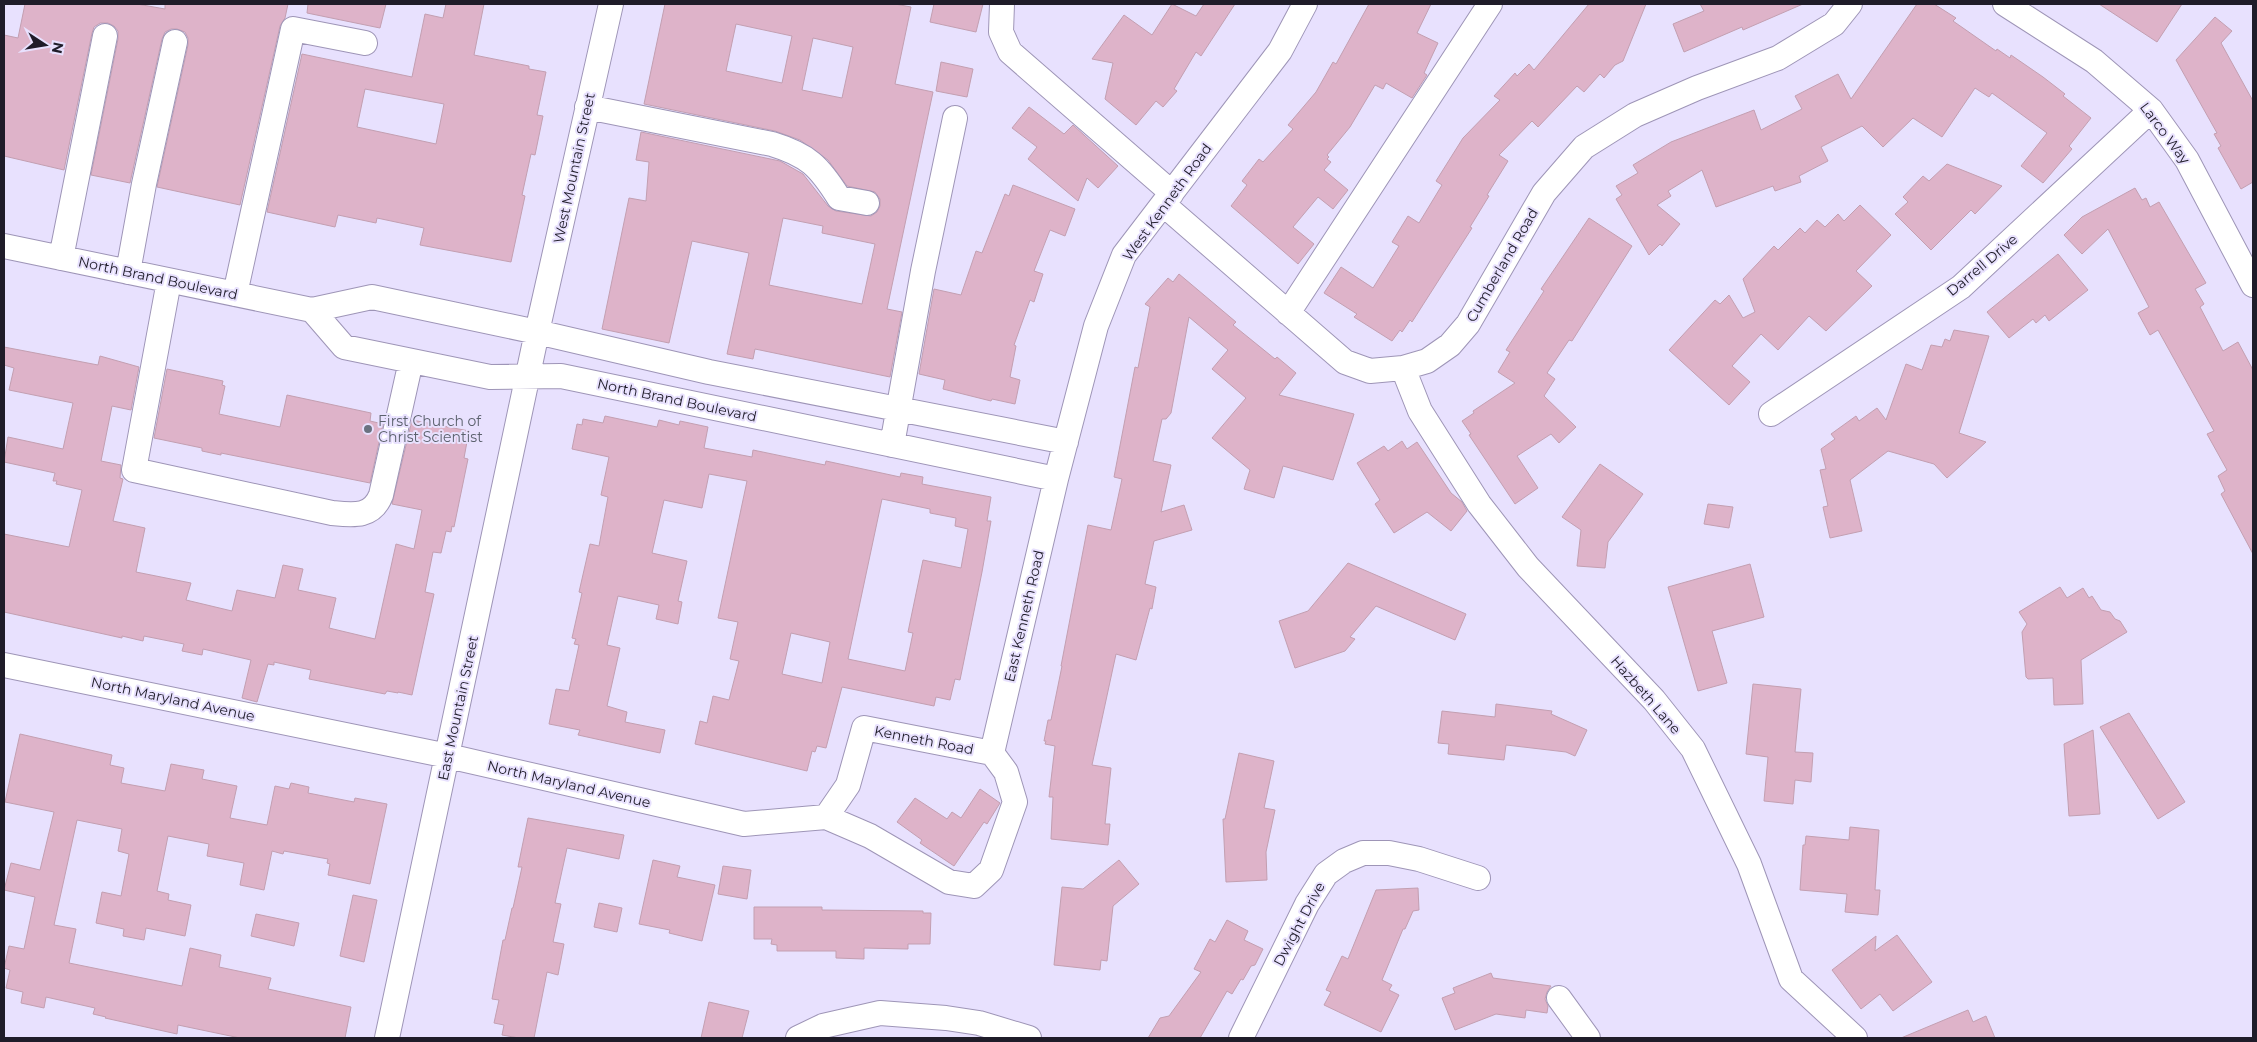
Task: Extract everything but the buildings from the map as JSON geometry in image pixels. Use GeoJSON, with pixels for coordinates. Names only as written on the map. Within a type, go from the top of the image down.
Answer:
{"type":"FeatureCollection","features":[{"type":"Feature","properties":{"kind":"street","name":"West Mountain Street"},"geometry":{"type":"LineString","coordinates":[[527,377],[611,4]]}},
{"type":"Feature","properties":{"kind":"street","name":"Cumberland Road"},"geometry":{"type":"LineString","coordinates":[[1002,4],[1001,32],[1010,52],[1288,313],[1345,362],[1370,371],[1403,368],[1427,361],[1450,345],[1468,324],[1544,193],[1584,147],[1635,115],[1697,88],[1778,58],[1834,24],[1850,4]]}},
{"type":"Feature","properties":{"kind":"street","name":"West Kenneth Road"},"geometry":{"type":"LineString","coordinates":[[1056,479],[1096,326],[1124,255],[1280,51],[1305,4]]}},
{"type":"Feature","properties":{"kind":"street"},"geometry":{"type":"LineString","coordinates":[[1288,313],[1490,4]]}},
{"type":"Feature","properties":{"kind":"street","name":"Larco Way"},"geometry":{"type":"LineString","coordinates":[[2005,4],[2094,61],[2150,110],[2187,160],[2253,285]]}},
{"type":"Feature","properties":{"kind":"street"},"geometry":{"type":"LineString","coordinates":[[235,294],[293,29],[365,43]]}},
{"type":"Feature","properties":{"kind":"street"},"geometry":{"type":"LineString","coordinates":[[61,258],[105,36]]}},
{"type":"Feature","properties":{"kind":"street"},"geometry":{"type":"LineString","coordinates":[[128,272],[144,184],[175,42]]}},
{"type":"Feature","properties":{"kind":"street"},"geometry":{"type":"LineString","coordinates":[[587,107],[794,150],[808,159],[828,181],[838,198],[867,203]]}},
{"type":"Feature","properties":{"kind":"street","name":"Darrell Drive"},"geometry":{"type":"LineString","coordinates":[[1771,414],[1961,287],[2150,110]]}},
{"type":"Feature","properties":{"kind":"street"},"geometry":{"type":"LineString","coordinates":[[892,445],[923,271],[955,118]]}},
{"type":"Feature","properties":{"kind":"street","name":"North Brand Boulevard"},"geometry":{"type":"LineString","coordinates":[[4,246],[312,310],[372,297],[537,332],[708,372],[1066,442]]}},
{"type":"Feature","properties":{"kind":"street"},"geometry":{"type":"LineString","coordinates":[[169,281],[134,470],[332,513],[358,515],[366,513],[378,503],[381,495],[412,361]]}},
{"type":"Feature","properties":{"kind":"street","name":"North Brand Boulevard"},"geometry":{"type":"LineString","coordinates":[[312,310],[344,347],[490,377],[561,376],[1056,479]]}},
{"type":"Feature","properties":{"kind":"street","name":"Hazbeth Lane"},"geometry":{"type":"LineString","coordinates":[[1403,368],[1420,411],[1480,504],[1528,567],[1654,700],[1693,749],[1749,864],[1791,979],[1856,1038]]}},
{"type":"Feature","properties":{"kind":"street","name":"East Mountain Street"},"geometry":{"type":"LineString","coordinates":[[387,1038],[527,377]]}},
{"type":"Feature","properties":{"kind":"street","name":"East Kenneth Road"},"geometry":{"type":"LineString","coordinates":[[992,753],[1056,479]]}},
{"type":"Feature","properties":{"kind":"street","name":"North Maryland Avenue"},"geometry":{"type":"LineString","coordinates":[[4,664],[448,756],[744,824],[826,817],[870,836],[949,882],[974,886],[991,870],[1015,802],[1006,772],[992,753]]}},
{"type":"Feature","properties":{"kind":"street","name":"Kenneth Road"},"geometry":{"type":"LineString","coordinates":[[826,817],[848,786],[864,728],[992,753]]}},
{"type":"Feature","properties":{"kind":"street","name":"Dwight Drive"},"geometry":{"type":"LineString","coordinates":[[1241,1038],[1307,904],[1326,874],[1344,861],[1363,853],[1389,853],[1419,859],[1478,878]]}},
{"type":"Feature","properties":{"kind":"street"},"geometry":{"type":"LineString","coordinates":[[1558,998],[1588,1038]]}},
{"type":"Feature","properties":{"kind":"street"},"geometry":{"type":"LineString","coordinates":[[798,1038],[823,1026],[880,1013],[946,1018],[979,1023],[1029,1038]]}},
{"type":"Feature","properties":{"kind":"place","name":"First Church of Christ Scientist"},"geometry":{"type":"Point","coordinates":[368,429]}}]}
